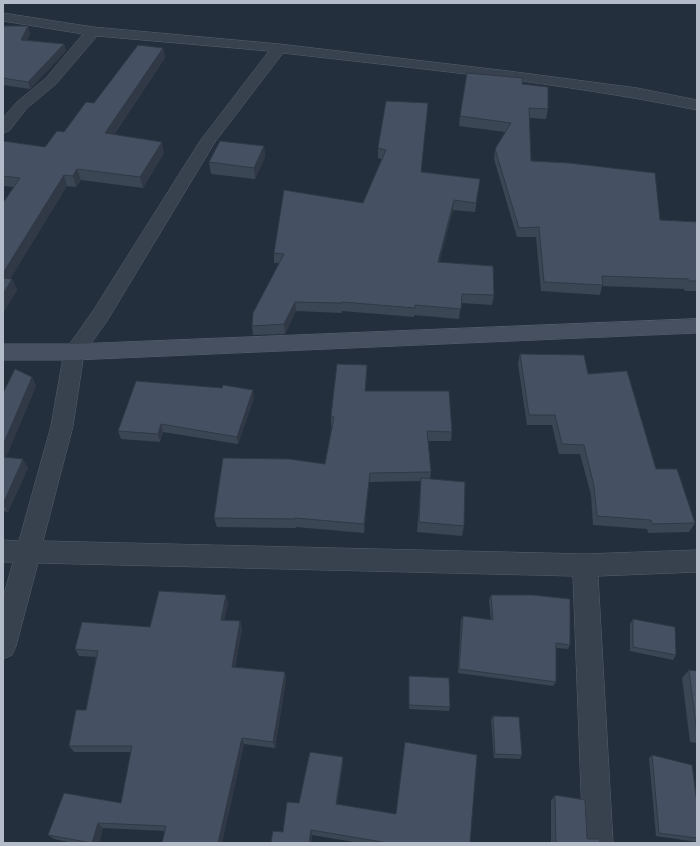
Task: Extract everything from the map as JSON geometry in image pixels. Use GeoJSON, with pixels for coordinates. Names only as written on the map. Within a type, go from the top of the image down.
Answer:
{"type":"FeatureCollection","features":[{"type":"Feature","properties":{"kind":"main road"},"geometry":{"type":"LineString","coordinates":[[3,352],[74,352],[697,326]]}},
{"type":"Feature","properties":{"kind":"street"},"geometry":{"type":"LineString","coordinates":[[3,17],[93,31],[279,48],[524,77],[637,92],[697,104]]}},
{"type":"Feature","properties":{"kind":"street"},"geometry":{"type":"LineString","coordinates":[[5,122],[22,105],[51,81],[93,31]]}},
{"type":"Feature","properties":{"kind":"street"},"geometry":{"type":"LineString","coordinates":[[3,646],[62,426],[74,352],[100,316],[208,141],[279,48]]}},
{"type":"Feature","properties":{"kind":"street"},"geometry":{"type":"LineString","coordinates":[[3,551],[585,565],[697,560]]}},
{"type":"Feature","properties":{"kind":"street"},"geometry":{"type":"LineString","coordinates":[[585,565],[598,843]]}},
{"type":"Feature","properties":{"kind":"building"},"geometry":{"type":"Polygon","coordinates":[[[3,26],[28,26],[21,40],[64,44],[28,82],[3,78],[3,26]]]}},
{"type":"Feature","properties":{"kind":"building"},"geometry":{"type":"Polygon","coordinates":[[[138,45],[163,48],[105,133],[162,142],[140,177],[77,169],[73,176],[64,175],[3,273],[3,203],[20,178],[3,176],[3,141],[45,147],[57,131],[64,132],[86,102],[94,103],[138,45]]]}},
{"type":"Feature","properties":{"kind":"building"},"geometry":{"type":"Polygon","coordinates":[[[467,73],[523,78],[522,84],[548,87],[548,109],[529,108],[531,161],[569,163],[655,173],[660,220],[697,222],[697,281],[689,281],[688,279],[602,276],[603,285],[544,282],[539,227],[519,228],[495,149],[511,123],[460,116],[467,73]]]}},
{"type":"Feature","properties":{"kind":"building"},"geometry":{"type":"Polygon","coordinates":[[[386,101],[428,103],[421,172],[480,179],[476,203],[454,200],[438,262],[493,266],[494,295],[462,294],[461,309],[415,305],[415,308],[342,302],[295,302],[284,324],[252,326],[253,313],[284,254],[274,253],[284,190],[363,203],[386,150],[378,148],[386,101]]]}},
{"type":"Feature","properties":{"kind":"building"},"geometry":{"type":"Polygon","coordinates":[[[220,141],[264,146],[254,168],[209,162],[220,141]]]}},
{"type":"Feature","properties":{"kind":"building"},"geometry":{"type":"Polygon","coordinates":[[[3,278],[12,279],[3,294],[3,278]]]}},
{"type":"Feature","properties":{"kind":"building"},"geometry":{"type":"Polygon","coordinates":[[[520,354],[584,355],[588,374],[627,371],[656,469],[677,469],[695,523],[652,524],[651,520],[597,516],[594,486],[584,445],[562,444],[555,415],[529,415],[520,354]]]}},
{"type":"Feature","properties":{"kind":"building"},"geometry":{"type":"Polygon","coordinates":[[[337,364],[367,365],[365,391],[449,391],[452,432],[427,431],[431,472],[370,473],[364,524],[295,518],[214,518],[223,458],[289,459],[325,464],[334,417],[331,416],[337,364]]]}},
{"type":"Feature","properties":{"kind":"building"},"geometry":{"type":"Polygon","coordinates":[[[15,369],[32,377],[3,445],[3,393],[15,369]]]}},
{"type":"Feature","properties":{"kind":"building"},"geometry":{"type":"Polygon","coordinates":[[[136,381],[222,388],[223,385],[253,390],[237,437],[161,424],[158,434],[118,431],[136,381]]]}},
{"type":"Feature","properties":{"kind":"building"},"geometry":{"type":"Polygon","coordinates":[[[3,457],[23,459],[3,504],[3,457]]]}},
{"type":"Feature","properties":{"kind":"building"},"geometry":{"type":"Polygon","coordinates":[[[421,478],[465,482],[464,526],[419,522],[421,478]]]}},
{"type":"Feature","properties":{"kind":"building"},"geometry":{"type":"Polygon","coordinates":[[[159,591],[226,595],[221,620],[240,621],[232,667],[285,672],[273,742],[242,738],[218,843],[162,843],[166,826],[98,823],[92,843],[48,835],[64,793],[121,803],[132,746],[69,746],[76,710],[86,710],[98,651],[75,649],[82,622],[150,627],[159,591]]]}},
{"type":"Feature","properties":{"kind":"building"},"geometry":{"type":"Polygon","coordinates":[[[491,595],[533,595],[570,599],[570,645],[556,643],[556,682],[459,669],[463,616],[493,620],[491,595]]]}},
{"type":"Feature","properties":{"kind":"building"},"geometry":{"type":"Polygon","coordinates":[[[633,619],[675,627],[676,655],[633,647],[633,619]]]}},
{"type":"Feature","properties":{"kind":"building"},"geometry":{"type":"Polygon","coordinates":[[[689,670],[697,671],[697,733],[689,670]]]}},
{"type":"Feature","properties":{"kind":"building"},"geometry":{"type":"Polygon","coordinates":[[[409,676],[449,678],[450,707],[409,705],[409,676]]]}},
{"type":"Feature","properties":{"kind":"building"},"geometry":{"type":"Polygon","coordinates":[[[493,716],[519,717],[522,755],[495,754],[493,716]]]}},
{"type":"Feature","properties":{"kind":"building"},"geometry":{"type":"Polygon","coordinates":[[[405,742],[477,755],[470,843],[388,843],[311,830],[309,843],[271,843],[273,831],[283,832],[287,802],[299,803],[310,752],[343,757],[336,804],[396,814],[405,742]]]}},
{"type":"Feature","properties":{"kind":"building"},"geometry":{"type":"Polygon","coordinates":[[[652,755],[692,765],[697,803],[697,838],[659,833],[652,755]]]}},
{"type":"Feature","properties":{"kind":"building"},"geometry":{"type":"Polygon","coordinates":[[[555,795],[585,800],[587,838],[600,839],[600,843],[556,843],[555,795]]]}},
{"type":"Feature","properties":{"kind":"building"},"geometry":{"type":"Polygon","coordinates":[[[3,842],[26,843],[3,843],[3,842]]]}}]}
